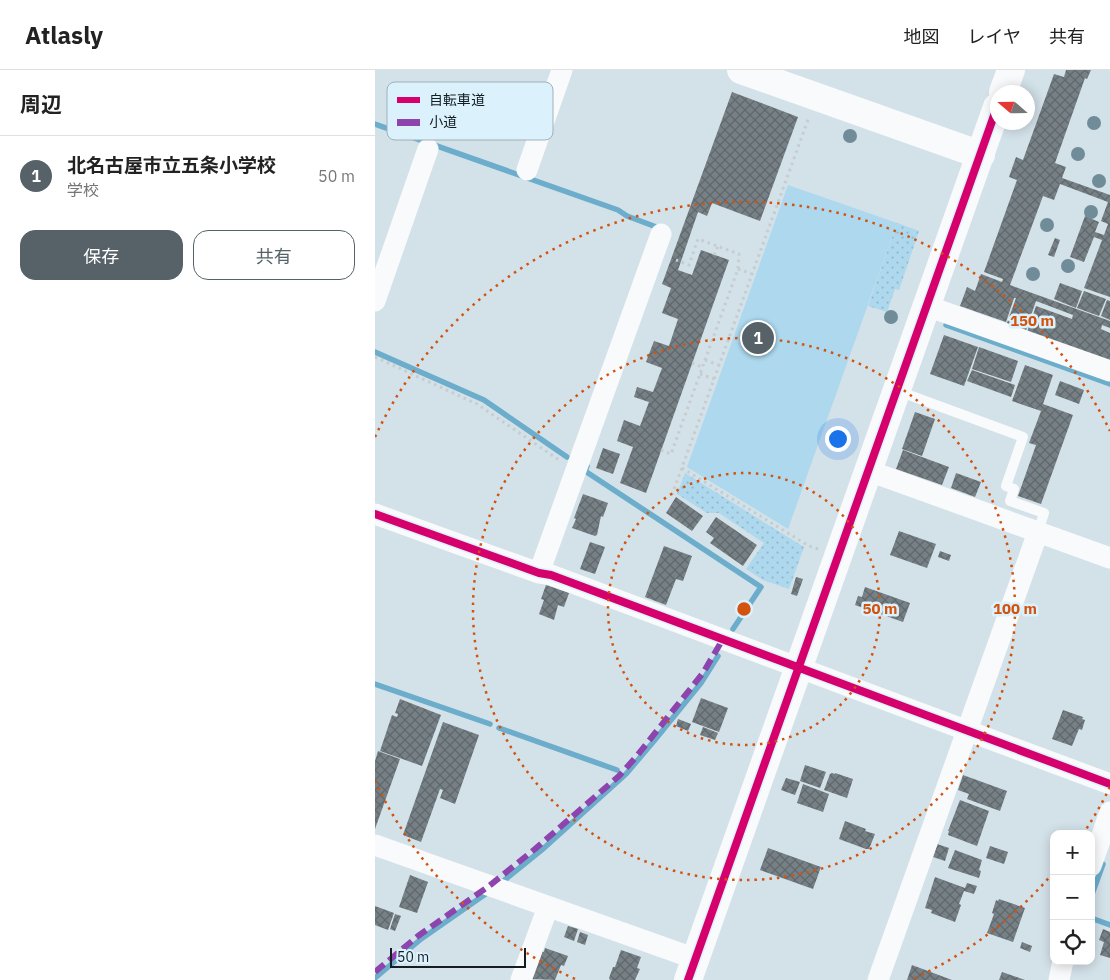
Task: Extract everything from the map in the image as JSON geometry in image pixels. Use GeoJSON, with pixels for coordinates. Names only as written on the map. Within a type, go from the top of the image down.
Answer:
{"type":"FeatureCollection","features":[{"type":"Feature","properties":{"kind":"street"},"geometry":{"type":"LineString","coordinates":[[553,96],[562,70]]}},
{"type":"Feature","properties":{"kind":"street"},"geometry":{"type":"LineString","coordinates":[[741,70],[981,155]]}},
{"type":"Feature","properties":{"kind":"street"},"geometry":{"type":"LineString","coordinates":[[1006,85],[1011,70]]}},
{"type":"Feature","properties":{"kind":"street"},"geometry":{"type":"LineString","coordinates":[[375,846],[548,906],[692,970],[990,129]]}},
{"type":"Feature","properties":{"kind":"street"},"geometry":{"type":"LineString","coordinates":[[527,170],[538,140]]}},
{"type":"Feature","properties":{"kind":"street"},"geometry":{"type":"LineString","coordinates":[[375,301],[428,149]]}},
{"type":"Feature","properties":{"kind":"street"},"geometry":{"type":"LineString","coordinates":[[539,573],[661,234]]}},
{"type":"Feature","properties":{"kind":"street"},"geometry":{"type":"LineString","coordinates":[[927,306],[1110,371]]}},
{"type":"Feature","properties":{"kind":"street"},"geometry":{"type":"LineString","coordinates":[[869,471],[1110,558]]}},
{"type":"Feature","properties":{"kind":"street"},"geometry":{"type":"LineString","coordinates":[[375,514],[539,573],[551,575],[1110,784]]}},
{"type":"Feature","properties":{"kind":"street"},"geometry":{"type":"LineString","coordinates":[[879,980],[1038,532]]}},
{"type":"Feature","properties":{"kind":"street"},"geometry":{"type":"LineString","coordinates":[[1095,855],[1110,812]]}},
{"type":"Feature","properties":{"kind":"street"},"geometry":{"type":"LineString","coordinates":[[521,980],[548,906]]}},
{"type":"Feature","properties":{"kind":"street"},"geometry":{"type":"LineString","coordinates":[[1059,980],[1062,965]]}},
{"type":"Feature","properties":{"kind":"lane"},"geometry":{"type":"LineString","coordinates":[[897,391],[1023,437],[1006,486],[1014,489],[1010,500],[1044,513],[1038,532]]}},
{"type":"Feature","properties":{"kind":"path"},"geometry":{"type":"LineString","coordinates":[[673,495],[810,113]]}},
{"type":"Feature","properties":{"kind":"path"},"geometry":{"type":"LineString","coordinates":[[661,450],[671,454],[738,269],[739,254],[698,239],[689,265],[676,260]]}},
{"type":"Feature","properties":{"kind":"path"},"geometry":{"type":"LineString","coordinates":[[714,255],[718,246]]}},
{"type":"Feature","properties":{"kind":"path"},"geometry":{"type":"LineString","coordinates":[[738,269],[751,274]]}},
{"type":"Feature","properties":{"kind":"path"},"geometry":{"type":"LineString","coordinates":[[375,357],[477,404],[567,466],[577,470]]}},
{"type":"Feature","properties":{"kind":"path"},"geometry":{"type":"LineString","coordinates":[[705,360],[719,365]]}},
{"type":"Feature","properties":{"kind":"path"},"geometry":{"type":"LineString","coordinates":[[692,363],[702,367]]}},
{"type":"Feature","properties":{"kind":"path"},"geometry":{"type":"LineString","coordinates":[[700,374],[714,379]]}},
{"type":"Feature","properties":{"kind":"path"},"geometry":{"type":"LineString","coordinates":[[682,468],[809,546],[823,551]]}},
{"type":"Feature","properties":{"kind":"shaded area"},"geometry":{"type":"Polygon","coordinates":[[[788,185],[897,223],[788,529],[687,467],[788,185]]]}},
{"type":"Feature","properties":{"kind":"shaded area"},"geometry":{"type":"Polygon","coordinates":[[[897,223],[919,231],[899,290],[895,289],[887,312],[868,306],[897,223]]]}},
{"type":"Feature","properties":{"kind":"shaded area"},"geometry":{"type":"Polygon","coordinates":[[[685,473],[804,547],[789,589],[763,580],[746,569],[764,543],[719,513],[707,513],[677,494],[685,473]]]}},
{"type":"Feature","properties":{"kind":"building"},"geometry":{"type":"Polygon","coordinates":[[[1066,70],[1091,70],[1087,79],[1085,78],[1055,163],[1066,167],[1062,178],[1110,195],[1110,297],[1084,288],[1102,240],[1094,237],[1084,262],[1070,257],[1085,216],[1099,222],[1095,232],[1104,235],[1108,224],[1101,221],[1108,202],[1060,184],[1054,200],[1043,196],[1010,285],[1110,321],[1110,328],[1102,325],[1101,329],[1110,333],[1110,361],[1027,332],[1036,306],[1072,319],[1073,315],[1036,301],[1026,330],[1007,323],[1016,298],[1014,298],[1006,322],[960,306],[967,287],[975,291],[981,274],[1002,282],[1003,279],[984,272],[1017,180],[1009,177],[1016,157],[1023,160],[1054,74],[1064,77],[1066,70]]]}},
{"type":"Feature","properties":{"kind":"building"},"geometry":{"type":"Polygon","coordinates":[[[732,92],[798,117],[760,221],[712,203],[707,216],[698,212],[678,270],[692,275],[701,250],[729,260],[646,493],[620,483],[633,447],[617,441],[624,420],[640,426],[649,402],[634,397],[637,387],[653,392],[662,368],[646,362],[654,341],[669,346],[678,319],[662,313],[671,288],[662,284],[732,92]]]}},
{"type":"Feature","properties":{"kind":"building"},"geometry":{"type":"Polygon","coordinates":[[[1055,238],[1060,240],[1054,257],[1048,255],[1055,238]]]}},
{"type":"Feature","properties":{"kind":"building"},"geometry":{"type":"Polygon","coordinates":[[[1060,283],[1082,291],[1076,308],[1054,299],[1060,283]]]}},
{"type":"Feature","properties":{"kind":"building"},"geometry":{"type":"Polygon","coordinates":[[[1084,291],[1106,299],[1099,316],[1077,308],[1084,291]]]}},
{"type":"Feature","properties":{"kind":"building"},"geometry":{"type":"Polygon","coordinates":[[[1107,300],[1110,301],[1110,320],[1101,316],[1107,300]]]}},
{"type":"Feature","properties":{"kind":"building"},"geometry":{"type":"Polygon","coordinates":[[[944,335],[978,347],[964,386],[930,374],[944,335]]]}},
{"type":"Feature","properties":{"kind":"building"},"geometry":{"type":"Polygon","coordinates":[[[979,347],[1018,361],[1011,382],[972,369],[979,347]]]}},
{"type":"Feature","properties":{"kind":"building"},"geometry":{"type":"Polygon","coordinates":[[[1025,365],[1053,375],[1043,404],[1073,415],[1041,504],[1018,496],[1036,445],[1029,443],[1041,411],[1012,401],[1025,365]]]}},
{"type":"Feature","properties":{"kind":"building"},"geometry":{"type":"Polygon","coordinates":[[[972,370],[1015,385],[1011,397],[967,381],[972,370]]]}},
{"type":"Feature","properties":{"kind":"building"},"geometry":{"type":"Polygon","coordinates":[[[1060,381],[1084,390],[1079,404],[1055,395],[1060,381]]]}},
{"type":"Feature","properties":{"kind":"building"},"geometry":{"type":"Polygon","coordinates":[[[915,412],[935,419],[922,456],[902,449],[915,412]]]}},
{"type":"Feature","properties":{"kind":"building"},"geometry":{"type":"Polygon","coordinates":[[[603,448],[620,454],[613,474],[596,468],[603,448]]]}},
{"type":"Feature","properties":{"kind":"building"},"geometry":{"type":"Polygon","coordinates":[[[903,450],[949,467],[942,485],[896,469],[903,450]]]}},
{"type":"Feature","properties":{"kind":"building"},"geometry":{"type":"Polygon","coordinates":[[[956,473],[981,482],[975,497],[951,488],[956,473]]]}},
{"type":"Feature","properties":{"kind":"building"},"geometry":{"type":"Polygon","coordinates":[[[583,494],[608,503],[603,517],[601,516],[597,535],[595,536],[572,528],[583,494]]]}},
{"type":"Feature","properties":{"kind":"building"},"geometry":{"type":"Polygon","coordinates":[[[676,497],[703,516],[692,531],[666,513],[676,497]]]}},
{"type":"Feature","properties":{"kind":"building"},"geometry":{"type":"Polygon","coordinates":[[[716,517],[757,545],[743,566],[710,543],[714,538],[706,532],[716,517]]]}},
{"type":"Feature","properties":{"kind":"building"},"geometry":{"type":"Polygon","coordinates":[[[899,531],[936,544],[927,568],[890,555],[899,531]]]}},
{"type":"Feature","properties":{"kind":"building"},"geometry":{"type":"Polygon","coordinates":[[[590,542],[605,547],[595,574],[580,569],[590,542]]]}},
{"type":"Feature","properties":{"kind":"building"},"geometry":{"type":"Polygon","coordinates":[[[664,546],[692,556],[683,581],[676,579],[666,605],[645,597],[664,546]]]}},
{"type":"Feature","properties":{"kind":"building"},"geometry":{"type":"Polygon","coordinates":[[[940,551],[951,555],[949,561],[938,557],[940,551]]]}},
{"type":"Feature","properties":{"kind":"building"},"geometry":{"type":"Polygon","coordinates":[[[796,577],[803,579],[797,596],[791,594],[796,577]]]}},
{"type":"Feature","properties":{"kind":"building"},"geometry":{"type":"Polygon","coordinates":[[[546,585],[569,593],[564,607],[558,605],[554,620],[539,614],[544,600],[541,599],[546,585]]]}},
{"type":"Feature","properties":{"kind":"building"},"geometry":{"type":"Polygon","coordinates":[[[865,587],[910,603],[903,622],[855,605],[858,596],[862,597],[865,587]]]}},
{"type":"Feature","properties":{"kind":"building"},"geometry":{"type":"Polygon","coordinates":[[[701,698],[728,708],[719,732],[692,722],[701,698]]]}},
{"type":"Feature","properties":{"kind":"building"},"geometry":{"type":"Polygon","coordinates":[[[400,699],[441,715],[422,766],[380,751],[392,715],[397,717],[398,714],[395,713],[400,699]]]}},
{"type":"Feature","properties":{"kind":"building"},"geometry":{"type":"Polygon","coordinates":[[[1063,710],[1083,717],[1082,719],[1085,720],[1082,730],[1079,729],[1072,746],[1052,739],[1063,710]]]}},
{"type":"Feature","properties":{"kind":"building"},"geometry":{"type":"Polygon","coordinates":[[[678,719],[691,724],[688,731],[676,726],[678,719]]]}},
{"type":"Feature","properties":{"kind":"building"},"geometry":{"type":"Polygon","coordinates":[[[443,722],[479,735],[455,804],[440,798],[443,790],[440,789],[421,842],[403,835],[443,722]]]}},
{"type":"Feature","properties":{"kind":"building"},"geometry":{"type":"Polygon","coordinates":[[[703,727],[718,733],[715,740],[700,735],[703,727]]]}},
{"type":"Feature","properties":{"kind":"building"},"geometry":{"type":"Polygon","coordinates":[[[378,751],[400,759],[375,829],[375,761],[378,751]]]}},
{"type":"Feature","properties":{"kind":"building"},"geometry":{"type":"Polygon","coordinates":[[[805,765],[826,772],[820,788],[800,781],[805,765]]]}},
{"type":"Feature","properties":{"kind":"building"},"geometry":{"type":"Polygon","coordinates":[[[832,773],[853,779],[847,798],[824,790],[832,773]]]}},
{"type":"Feature","properties":{"kind":"building"},"geometry":{"type":"Polygon","coordinates":[[[963,775],[1007,791],[1000,811],[967,799],[969,794],[958,790],[963,775]]]}},
{"type":"Feature","properties":{"kind":"building"},"geometry":{"type":"Polygon","coordinates":[[[786,778],[800,782],[795,795],[781,790],[786,778]]]}},
{"type":"Feature","properties":{"kind":"building"},"geometry":{"type":"Polygon","coordinates":[[[803,784],[829,794],[823,812],[797,803],[803,784]]]}},
{"type":"Feature","properties":{"kind":"building"},"geometry":{"type":"Polygon","coordinates":[[[960,800],[989,811],[977,846],[948,835],[960,800]]]}},
{"type":"Feature","properties":{"kind":"building"},"geometry":{"type":"Polygon","coordinates":[[[845,821],[875,834],[869,849],[839,839],[845,821]]]}},
{"type":"Feature","properties":{"kind":"building"},"geometry":{"type":"Polygon","coordinates":[[[937,844],[949,848],[945,861],[933,857],[937,844]]]}},
{"type":"Feature","properties":{"kind":"building"},"geometry":{"type":"Polygon","coordinates":[[[990,846],[1008,852],[1004,864],[986,858],[990,846]]]}},
{"type":"Feature","properties":{"kind":"building"},"geometry":{"type":"Polygon","coordinates":[[[768,848],[821,867],[813,889],[760,870],[768,848]]]}},
{"type":"Feature","properties":{"kind":"building"},"geometry":{"type":"Polygon","coordinates":[[[955,850],[982,860],[979,878],[948,868],[955,850]]]}},
{"type":"Feature","properties":{"kind":"building"},"geometry":{"type":"Polygon","coordinates":[[[410,875],[428,882],[417,913],[399,907],[410,875]]]}},
{"type":"Feature","properties":{"kind":"building"},"geometry":{"type":"Polygon","coordinates":[[[935,877],[965,888],[967,883],[977,886],[974,894],[964,891],[955,922],[931,913],[932,910],[925,908],[935,877]]]}},
{"type":"Feature","properties":{"kind":"building"},"geometry":{"type":"Polygon","coordinates":[[[999,899],[1025,908],[1013,942],[987,933],[994,914],[992,913],[996,900],[998,901],[999,899]]]}},
{"type":"Feature","properties":{"kind":"building"},"geometry":{"type":"Polygon","coordinates":[[[375,906],[394,913],[388,930],[375,925],[375,906]]]}},
{"type":"Feature","properties":{"kind":"building"},"geometry":{"type":"Polygon","coordinates":[[[395,914],[401,916],[395,931],[390,929],[395,914]]]}},
{"type":"Feature","properties":{"kind":"building"},"geometry":{"type":"Polygon","coordinates":[[[568,926],[578,929],[574,941],[564,937],[568,926]]]}},
{"type":"Feature","properties":{"kind":"building"},"geometry":{"type":"Polygon","coordinates":[[[1103,929],[1110,932],[1110,958],[1100,955],[1104,942],[1099,940],[1103,929]]]}},
{"type":"Feature","properties":{"kind":"building"},"geometry":{"type":"Polygon","coordinates":[[[580,932],[588,935],[585,945],[577,942],[580,932]]]}},
{"type":"Feature","properties":{"kind":"building"},"geometry":{"type":"Polygon","coordinates":[[[1022,942],[1032,946],[1030,952],[1020,948],[1022,942]]]}},
{"type":"Feature","properties":{"kind":"building"},"geometry":{"type":"Polygon","coordinates":[[[545,948],[568,956],[564,966],[561,965],[555,980],[531,979],[541,951],[544,952],[545,948]]]}},
{"type":"Feature","properties":{"kind":"building"},"geometry":{"type":"Polygon","coordinates":[[[621,950],[641,957],[637,968],[640,969],[635,980],[610,980],[609,978],[621,950]]]}},
{"type":"Feature","properties":{"kind":"building"},"geometry":{"type":"Polygon","coordinates":[[[912,965],[952,980],[907,980],[912,965]]]}},
{"type":"Feature","properties":{"kind":"building"},"geometry":{"type":"Polygon","coordinates":[[[1002,972],[1025,980],[999,980],[1002,972]]]}},
{"type":"Feature","properties":{"kind":"waterway"},"geometry":{"type":"LineString","coordinates":[[375,124],[387,128]]}},
{"type":"Feature","properties":{"kind":"waterway"},"geometry":{"type":"LineString","coordinates":[[420,140],[618,210],[627,216],[659,228]]}},
{"type":"Feature","properties":{"kind":"waterway"},"geometry":{"type":"LineString","coordinates":[[946,325],[1110,384]]}},
{"type":"Feature","properties":{"kind":"waterway"},"geometry":{"type":"LineString","coordinates":[[375,352],[484,400],[567,457]]}},
{"type":"Feature","properties":{"kind":"waterway"},"geometry":{"type":"LineString","coordinates":[[587,466],[585,471],[761,587],[733,629]]}},
{"type":"Feature","properties":{"kind":"waterway"},"geometry":{"type":"LineString","coordinates":[[501,883],[544,848],[626,774],[701,683],[718,656]]}},
{"type":"Feature","properties":{"kind":"waterway"},"geometry":{"type":"LineString","coordinates":[[375,684],[490,724]]}},
{"type":"Feature","properties":{"kind":"waterway"},"geometry":{"type":"LineString","coordinates":[[499,728],[617,770]]}},
{"type":"Feature","properties":{"kind":"waterway"},"geometry":{"type":"LineString","coordinates":[[1095,886],[1103,864]]}},
{"type":"Feature","properties":{"kind":"waterway"},"geometry":{"type":"LineString","coordinates":[[375,978],[421,939],[487,893]]}},
{"type":"Feature","properties":{"kind":"waterway"},"geometry":{"type":"LineString","coordinates":[[1095,919],[1110,925]]}},
{"type":"Feature","properties":{"kind":"marked path"},"geometry":{"type":"LineString","coordinates":[[375,972],[418,936],[489,886],[619,776],[703,673],[723,639]]}},
{"type":"Feature","properties":{"kind":"cycle path"},"geometry":{"type":"LineString","coordinates":[[688,980],[990,127]]}},
{"type":"Feature","properties":{"kind":"cycle path"},"geometry":{"type":"LineString","coordinates":[[375,514],[539,573],[551,575],[1110,784]]}},
{"type":"Feature","properties":{"kind":"place","name":"北名古屋市立五条小学校"},"geometry":{"type":"Point","coordinates":[758,338]}}]}
